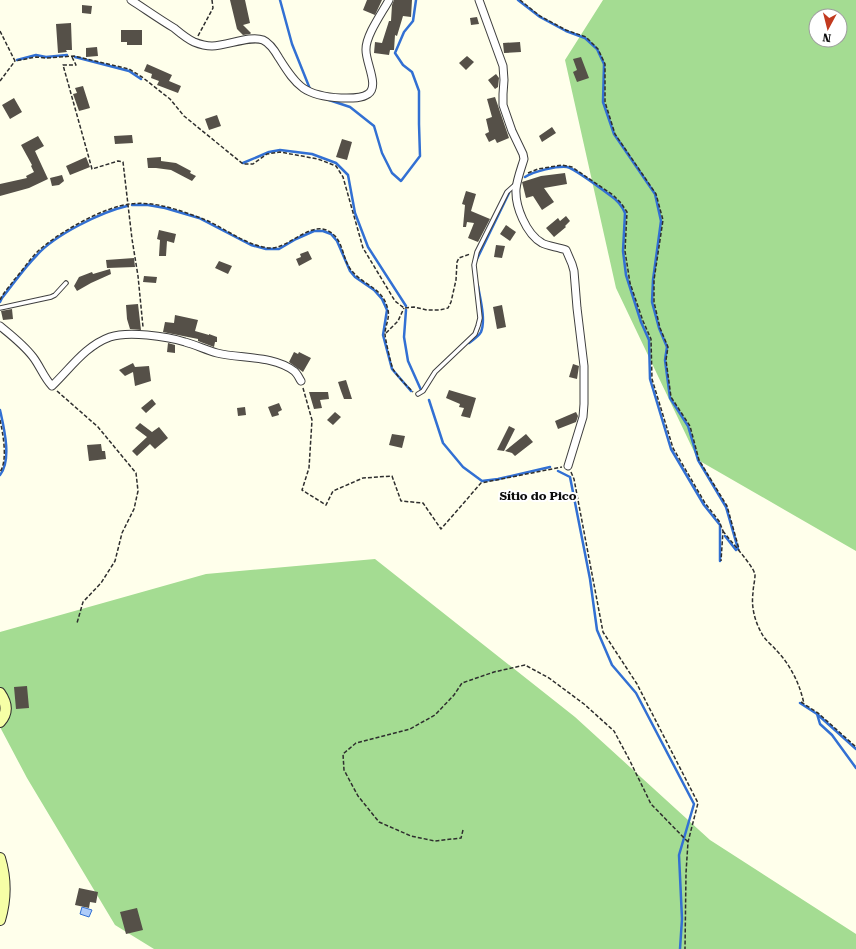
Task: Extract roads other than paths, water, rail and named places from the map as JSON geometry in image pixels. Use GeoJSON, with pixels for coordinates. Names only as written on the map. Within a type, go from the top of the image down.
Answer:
{"type":"FeatureCollection","features":[{"type":"Feature","properties":{"kind":"main road"},"geometry":{"type":"LineString","coordinates":[[0,693],[4,699],[6,707],[5,714],[0,722]]}},
{"type":"Feature","properties":{"kind":"main road"},"geometry":{"type":"LineString","coordinates":[[0,858],[4,882],[4,901],[0,920]]}},
{"type":"Feature","properties":{"kind":"street"},"geometry":{"type":"LineString","coordinates":[[131,0],[194,42],[211,46],[256,39],[264,40],[274,50],[299,86],[314,93],[329,97],[348,98],[363,97],[369,94],[373,88],[373,81],[366,60],[365,47],[368,37],[389,0]]}},
{"type":"Feature","properties":{"kind":"street"},"geometry":{"type":"LineString","coordinates":[[479,0],[503,66],[503,105],[524,159],[516,191],[522,220],[529,230],[542,243],[558,246],[566,250],[574,271],[577,308],[584,355],[584,404],[583,417],[568,466]]}},
{"type":"Feature","properties":{"kind":"street"},"geometry":{"type":"LineString","coordinates":[[0,326],[33,356],[52,386],[85,352],[97,343],[110,337],[120,335],[143,335],[184,341],[218,353],[258,358],[280,364],[294,371],[301,381]]}},
{"type":"Feature","properties":{"kind":"lane"},"geometry":{"type":"LineString","coordinates":[[418,394],[424,391],[435,372],[475,334],[480,318],[474,265],[477,252],[507,192],[517,183]]}},
{"type":"Feature","properties":{"kind":"lane"},"geometry":{"type":"LineString","coordinates":[[0,308],[51,297],[55,295],[66,283]]}},
{"type":"Feature","properties":{"kind":"water"},"geometry":{"type":"Polygon","coordinates":[[[82,907],[92,910],[89,917],[80,914],[82,907]]]}},
{"type":"Feature","properties":{"kind":"waterway"},"geometry":{"type":"LineString","coordinates":[[280,0],[292,44],[310,89]]}},
{"type":"Feature","properties":{"kind":"waterway"},"geometry":{"type":"LineString","coordinates":[[329,100],[350,107],[374,126],[382,153],[392,173],[401,181],[420,156],[419,91],[412,72],[403,65],[395,53],[404,32],[413,21],[416,0]]}},
{"type":"Feature","properties":{"kind":"waterway"},"geometry":{"type":"LineString","coordinates":[[518,0],[540,17],[566,31],[585,38],[597,49],[604,64],[603,102],[614,134],[655,194],[661,221],[653,280],[652,302],[659,328],[667,347],[665,360],[670,398],[688,426],[698,460],[726,507],[738,549]]}},
{"type":"Feature","properties":{"kind":"waterway"},"geometry":{"type":"LineString","coordinates":[[17,60],[36,55],[46,57],[67,55]]}},
{"type":"Feature","properties":{"kind":"waterway"},"geometry":{"type":"LineString","coordinates":[[75,57],[129,71],[141,79]]}},
{"type":"Feature","properties":{"kind":"waterway"},"geometry":{"type":"LineString","coordinates":[[243,163],[269,152],[280,150],[312,154],[336,163],[348,175],[355,213],[368,247],[406,306]]}},
{"type":"Feature","properties":{"kind":"waterway"},"geometry":{"type":"LineString","coordinates":[[525,177],[546,169],[567,167],[582,175],[613,198],[624,210],[623,251],[626,275],[641,322],[649,340],[650,379],[671,449],[704,505],[720,525],[720,561]]}},
{"type":"Feature","properties":{"kind":"waterway"},"geometry":{"type":"LineString","coordinates":[[476,261],[509,193]]}},
{"type":"Feature","properties":{"kind":"waterway"},"geometry":{"type":"LineString","coordinates":[[132,205],[148,205],[165,208],[199,218],[251,245],[266,249],[279,249],[314,231],[323,231],[331,234],[337,241],[350,271],[355,277],[374,290],[382,299],[387,310],[383,335],[392,369],[411,391]]}},
{"type":"Feature","properties":{"kind":"waterway"},"geometry":{"type":"LineString","coordinates":[[0,302],[23,270],[45,247],[79,225],[104,213],[127,206]]}},
{"type":"Feature","properties":{"kind":"waterway"},"geometry":{"type":"LineString","coordinates":[[469,343],[481,332],[483,321],[478,286]]}},
{"type":"Feature","properties":{"kind":"waterway"},"geometry":{"type":"LineString","coordinates":[[406,310],[404,337],[408,361],[421,390]]}},
{"type":"Feature","properties":{"kind":"waterway"},"geometry":{"type":"LineString","coordinates":[[429,400],[443,443],[463,467],[482,481],[498,479],[550,467]]}},
{"type":"Feature","properties":{"kind":"waterway"},"geometry":{"type":"LineString","coordinates":[[0,410],[6,444],[6,461],[4,469],[0,475]]}},
{"type":"Feature","properties":{"kind":"waterway"},"geometry":{"type":"LineString","coordinates":[[558,471],[570,477],[590,579],[597,630],[612,665],[636,693],[694,804],[679,855],[682,919],[680,949]]}},
{"type":"Feature","properties":{"kind":"waterway"},"geometry":{"type":"LineString","coordinates":[[725,536],[736,550]]}},
{"type":"Feature","properties":{"kind":"waterway"},"geometry":{"type":"LineString","coordinates":[[800,703],[817,714],[856,749]]}},
{"type":"Feature","properties":{"kind":"waterway"},"geometry":{"type":"LineString","coordinates":[[817,714],[820,724],[832,735],[856,768]]}},
{"type":"Feature","properties":{"kind":"district","name":"Sítio do Pico"},"geometry":{"type":"Point","coordinates":[538,496]}}]}
